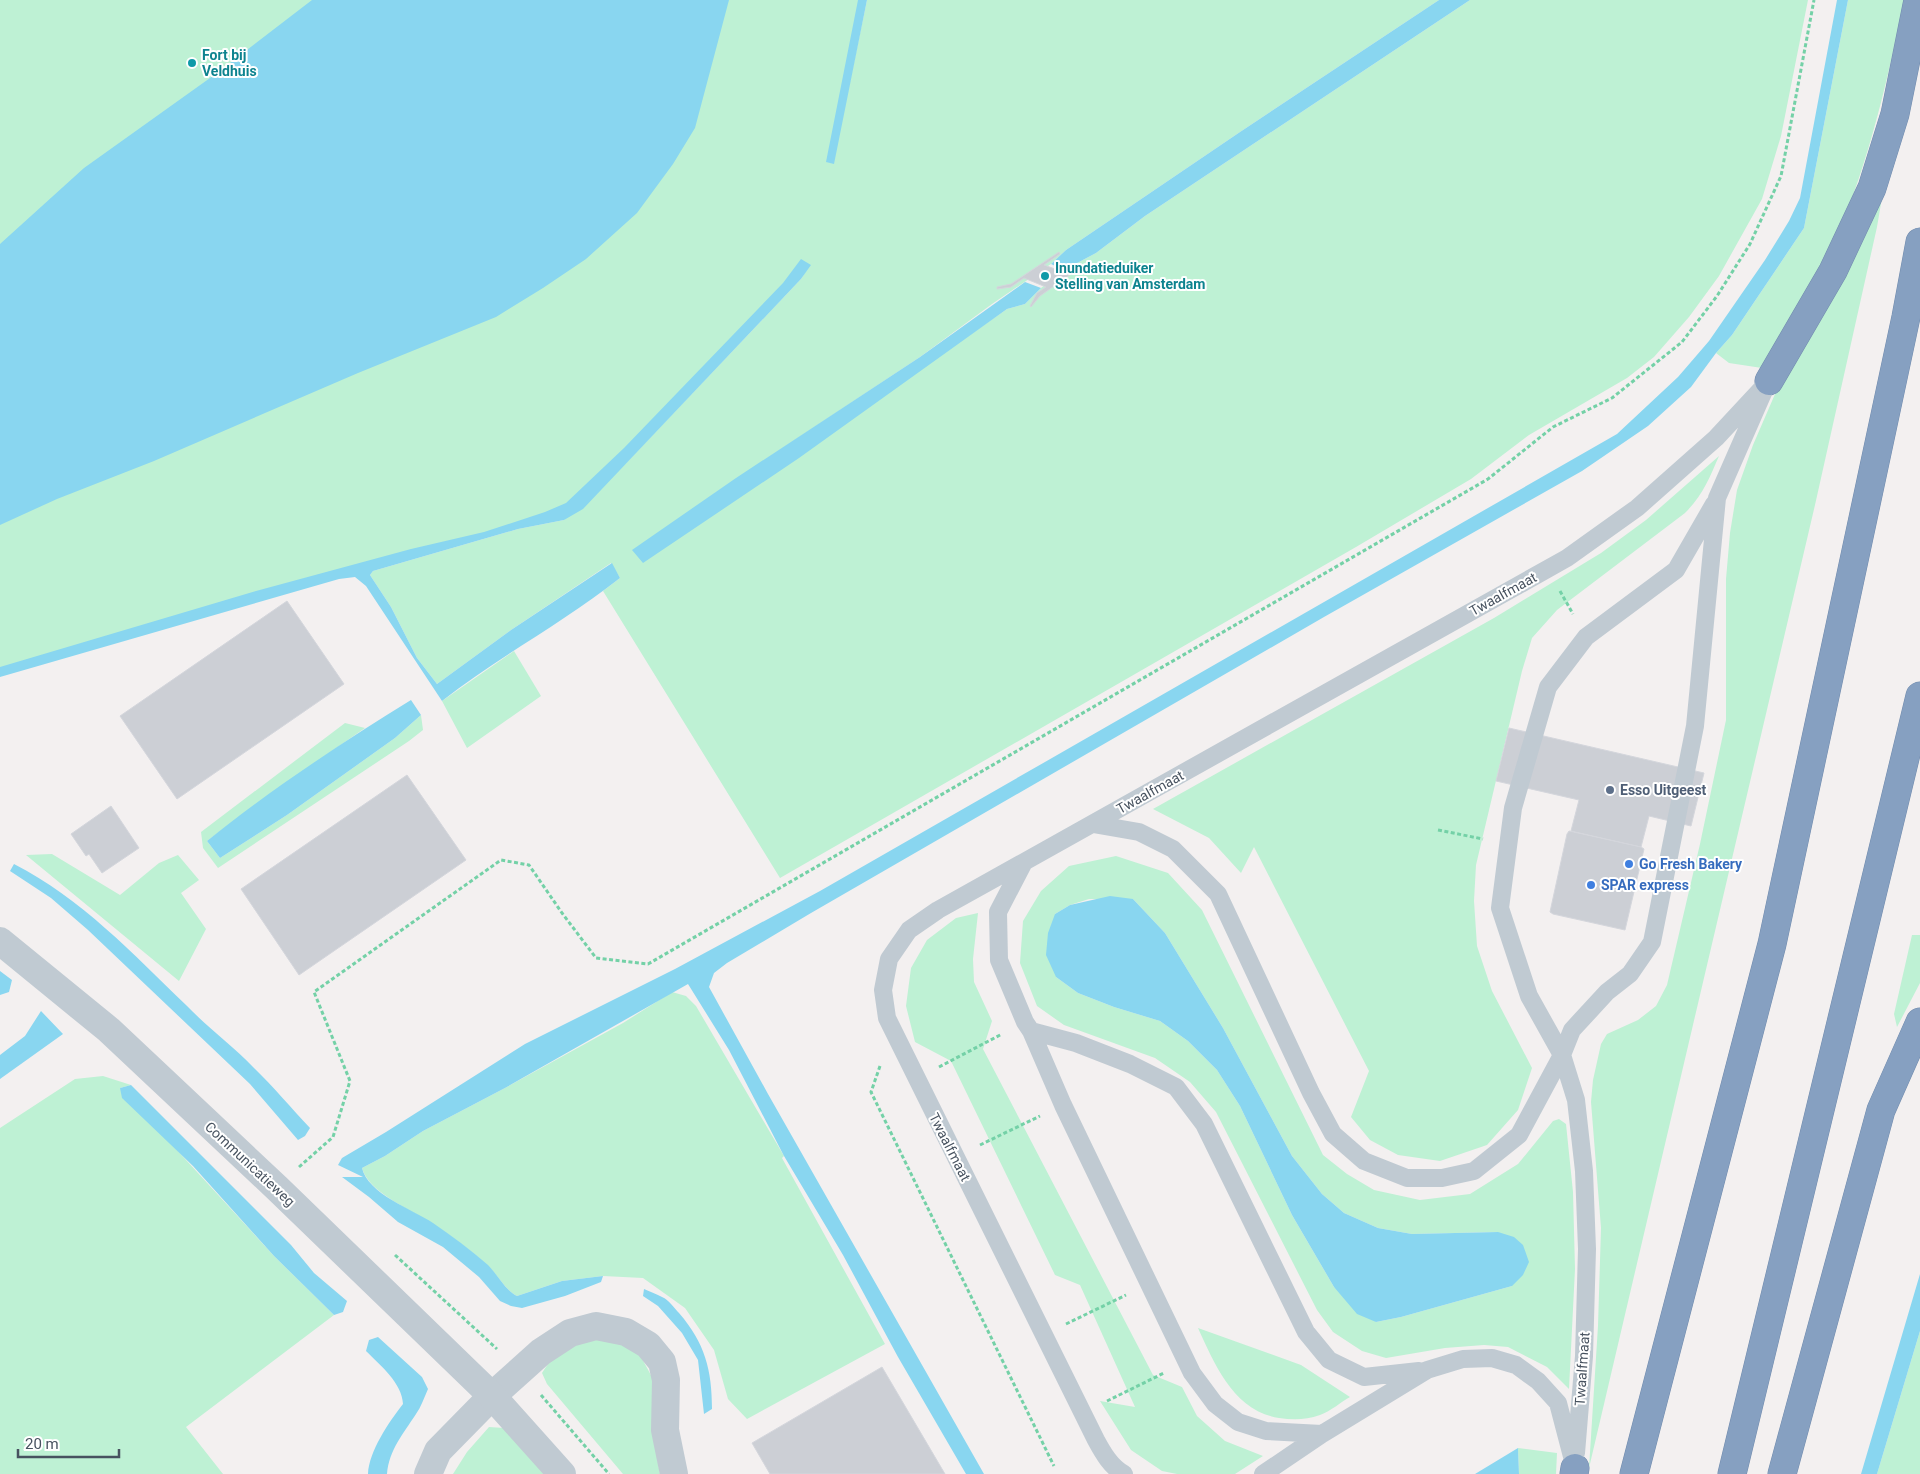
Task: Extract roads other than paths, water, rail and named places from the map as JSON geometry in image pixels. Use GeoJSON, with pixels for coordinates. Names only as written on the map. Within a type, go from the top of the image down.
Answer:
{"type":"FeatureCollection","features":[{"type":"Feature","properties":{"kind":"highway"},"geometry":{"type":"LineString","coordinates":[[1768,381],[1834,271],[1872,188],[1894,114],[1918,0]]}},
{"type":"Feature","properties":{"kind":"highway"},"geometry":{"type":"LineString","coordinates":[[1634,1474],[1772,944],[1906,316],[1920,242]]}},
{"type":"Feature","properties":{"kind":"highway"},"geometry":{"type":"LineString","coordinates":[[1732,1474],[1920,696]]}},
{"type":"Feature","properties":{"kind":"highway"},"geometry":{"type":"LineString","coordinates":[[1782,1474],[1880,1110],[1920,1022]]}},
{"type":"Feature","properties":{"kind":"street","name":"Communicatieweg"},"geometry":{"type":"LineString","coordinates":[[0,941],[109,1030],[277,1188],[492,1396],[562,1474]]}},
{"type":"Feature","properties":{"kind":"street"},"geometry":{"type":"LineString","coordinates":[[428,1474],[438,1451],[492,1396],[541,1352],[570,1333],[596,1326],[626,1332],[648,1345],[662,1362],[666,1380],[665,1430],[674,1474]]}},
{"type":"Feature","properties":{"kind":"lane","name":"Twaalfmaat"},"geometry":{"type":"LineString","coordinates":[[1574,1471],[1584,1356],[1587,1249],[1584,1171],[1576,1100],[1562,1056],[1529,996],[1500,908],[1513,808],[1548,687],[1586,638],[1676,570],[1717,498],[1768,381]]}},
{"type":"Feature","properties":{"kind":"lane","name":"Twaalfmaat"},"geometry":{"type":"LineString","coordinates":[[1124,1474],[1118,1471],[1103,1453],[887,1018],[883,990],[889,959],[910,930],[938,910],[1567,558],[1636,508],[1716,438],[1768,381]]}},
{"type":"Feature","properties":{"kind":"lane","name":"Twaalfmaat"},"geometry":{"type":"LineString","coordinates":[[1093,824],[1139,832],[1173,849],[1218,894],[1315,1101],[1333,1134],[1364,1161],[1407,1178],[1442,1178],[1474,1171],[1519,1135],[1562,1056],[1572,1030],[1607,992],[1630,974],[1652,942],[1695,726],[1717,498]]}},
{"type":"Feature","properties":{"kind":"lane"},"geometry":{"type":"LineString","coordinates":[[1024,862],[998,912],[998,960],[1063,1105],[1192,1373],[1215,1404],[1238,1422],[1266,1431],[1322,1434]]}},
{"type":"Feature","properties":{"kind":"lane","name":"Twaalfmaat"},"geometry":{"type":"LineString","coordinates":[[1031,1031],[1076,1043],[1130,1064],[1176,1087],[1204,1124],[1306,1332],[1329,1360],[1364,1377],[1427,1370],[1463,1359],[1492,1358],[1516,1366],[1538,1381],[1558,1403],[1574,1471]]}},
{"type":"Feature","properties":{"kind":"lane","name":"Twaalfmaat"},"geometry":{"type":"LineString","coordinates":[[1263,1474],[1322,1434],[1427,1370]]}},
{"type":"Feature","properties":{"kind":"water"},"geometry":{"type":"Polygon","coordinates":[[[312,0],[729,0],[695,128],[673,164],[637,213],[586,259],[496,317],[358,373],[154,461],[57,499],[0,525],[0,244],[84,168],[217,73],[312,0]]]}},
{"type":"Feature","properties":{"kind":"water"},"geometry":{"type":"Polygon","coordinates":[[[858,0],[867,0],[834,164],[826,162],[858,0]]]}},
{"type":"Feature","properties":{"kind":"water"},"geometry":{"type":"Polygon","coordinates":[[[1439,0],[1470,0],[1145,216],[1096,253],[1064,270],[1051,264],[1066,250],[1439,0]]]}},
{"type":"Feature","properties":{"kind":"water"},"geometry":{"type":"Polygon","coordinates":[[[1837,0],[1848,0],[1804,228],[1732,335],[1691,387],[1648,426],[1582,471],[1324,617],[811,913],[727,963],[714,973],[709,987],[984,1474],[966,1474],[898,1357],[843,1255],[784,1156],[729,1050],[688,984],[505,1088],[423,1131],[385,1156],[362,1168],[373,1186],[392,1200],[433,1223],[461,1243],[488,1265],[505,1286],[517,1296],[562,1281],[603,1276],[601,1282],[565,1296],[522,1308],[511,1306],[500,1301],[479,1277],[443,1247],[398,1222],[342,1177],[363,1177],[338,1165],[342,1158],[525,1044],[675,969],[820,891],[1617,434],[1678,377],[1709,341],[1765,260],[1789,221],[1800,198],[1837,0]]]}},
{"type":"Feature","properties":{"kind":"water"},"geometry":{"type":"Polygon","coordinates":[[[801,259],[811,265],[801,279],[583,509],[564,520],[518,529],[373,571],[370,575],[391,607],[417,658],[437,684],[511,630],[612,563],[620,578],[442,701],[366,586],[355,577],[339,579],[0,677],[0,667],[256,591],[411,549],[484,532],[566,503],[624,448],[783,283],[801,259]]]}},
{"type":"Feature","properties":{"kind":"water"},"geometry":{"type":"Polygon","coordinates":[[[1025,282],[1041,288],[1025,304],[1007,309],[799,458],[643,563],[632,550],[736,478],[920,357],[1025,282]]]}},
{"type":"Feature","properties":{"kind":"water"},"geometry":{"type":"Polygon","coordinates":[[[411,700],[421,715],[395,738],[287,815],[220,858],[207,841],[307,767],[411,700]]]}},
{"type":"Feature","properties":{"kind":"water"},"geometry":{"type":"Polygon","coordinates":[[[14,864],[62,893],[126,947],[268,1082],[310,1128],[305,1136],[298,1140],[250,1084],[88,930],[51,898],[10,871],[14,864]]]}},
{"type":"Feature","properties":{"kind":"water"},"geometry":{"type":"Polygon","coordinates":[[[1110,896],[1133,899],[1165,933],[1223,1028],[1292,1156],[1322,1194],[1344,1213],[1378,1228],[1412,1234],[1498,1232],[1514,1237],[1523,1245],[1529,1262],[1523,1275],[1512,1286],[1401,1317],[1376,1322],[1357,1314],[1334,1287],[1292,1215],[1240,1106],[1217,1070],[1188,1041],[1160,1021],[1114,1007],[1078,993],[1056,977],[1046,955],[1048,933],[1055,914],[1070,905],[1110,896]]]}},
{"type":"Feature","properties":{"kind":"water"},"geometry":{"type":"Polygon","coordinates":[[[0,971],[12,980],[9,992],[0,995],[0,971]]]}},
{"type":"Feature","properties":{"kind":"water"},"geometry":{"type":"Polygon","coordinates":[[[41,1011],[63,1034],[0,1079],[0,1055],[25,1036],[41,1011]]]}},
{"type":"Feature","properties":{"kind":"water"},"geometry":{"type":"Polygon","coordinates":[[[131,1085],[291,1245],[314,1273],[347,1301],[343,1312],[334,1315],[274,1256],[193,1166],[122,1098],[120,1088],[131,1085]]]}},
{"type":"Feature","properties":{"kind":"water"},"geometry":{"type":"Polygon","coordinates":[[[1920,1274],[1920,1331],[1877,1474],[1861,1474],[1920,1274]]]}},
{"type":"Feature","properties":{"kind":"water"},"geometry":{"type":"Polygon","coordinates":[[[644,1289],[665,1298],[669,1302],[688,1324],[701,1346],[711,1382],[712,1395],[712,1409],[704,1414],[698,1360],[682,1333],[658,1306],[643,1296],[644,1289]]]}},
{"type":"Feature","properties":{"kind":"water"},"geometry":{"type":"Polygon","coordinates":[[[378,1337],[422,1377],[428,1389],[394,1450],[388,1465],[387,1474],[368,1474],[369,1465],[376,1446],[403,1404],[402,1396],[395,1382],[366,1351],[369,1340],[378,1337]]]}},
{"type":"Feature","properties":{"kind":"water"},"geometry":{"type":"Polygon","coordinates":[[[1518,1448],[1519,1474],[1475,1474],[1518,1448]]]}},
{"type":"Feature","properties":{"kind":"place","name":"Fort bij Veldhuis"},"geometry":{"type":"Point","coordinates":[192,63]}},
{"type":"Feature","properties":{"kind":"place","name":"Inundatieduiker Stelling van Amsterdam"},"geometry":{"type":"Point","coordinates":[1045,276]}},
{"type":"Feature","properties":{"kind":"place","name":"Esso Uitgeest"},"geometry":{"type":"Point","coordinates":[1610,790]}},
{"type":"Feature","properties":{"kind":"place","name":"Go Fresh Bakery"},"geometry":{"type":"Point","coordinates":[1629,864]}},
{"type":"Feature","properties":{"kind":"place","name":"SPAR express"},"geometry":{"type":"Point","coordinates":[1591,885]}}]}
